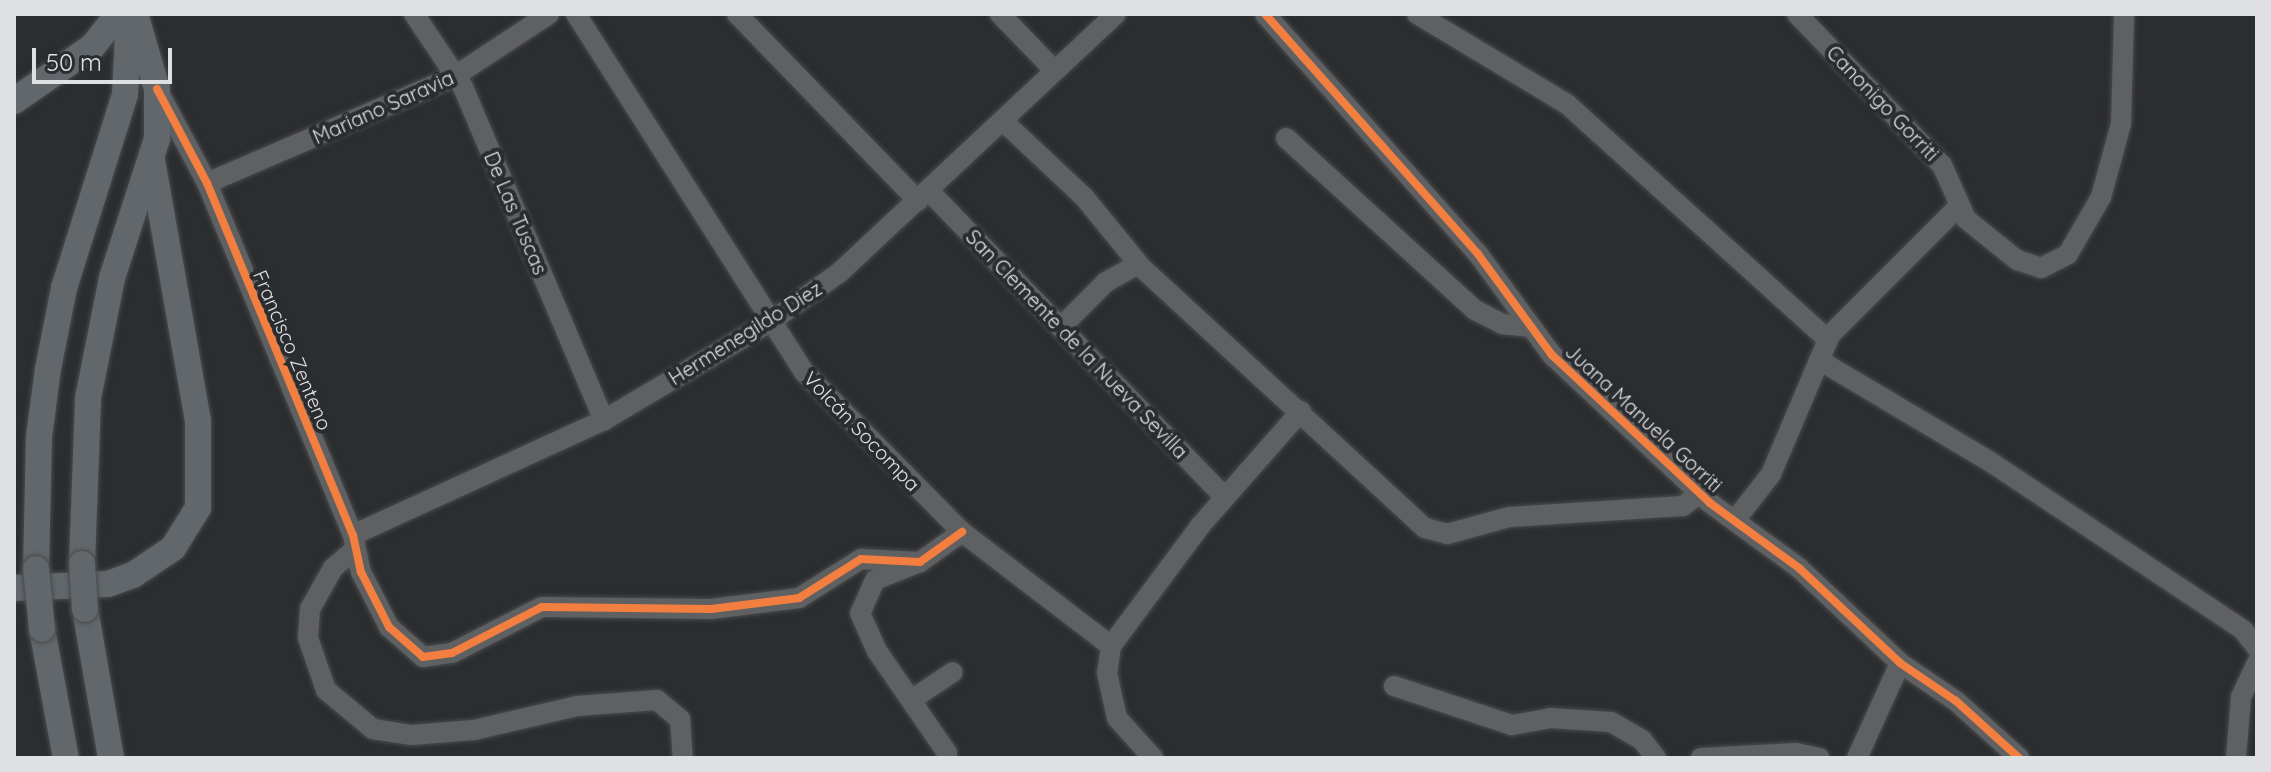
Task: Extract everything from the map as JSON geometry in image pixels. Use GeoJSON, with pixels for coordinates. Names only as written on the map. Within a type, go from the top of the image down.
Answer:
{"type":"FeatureCollection","features":[{"type":"Feature","properties":{"kind":"main road"},"geometry":{"type":"LineString","coordinates":[[14,101],[93,46],[118,14]]}},
{"type":"Feature","properties":{"kind":"main road"},"geometry":{"type":"LineString","coordinates":[[14,588],[108,584],[133,575],[173,548],[198,508],[198,421],[152,159],[157,89],[132,14]]}},
{"type":"Feature","properties":{"kind":"main road"},"geometry":{"type":"LineString","coordinates":[[66,758],[42,629],[36,569],[39,437],[64,288],[125,94],[132,14]]}},
{"type":"Feature","properties":{"kind":"main road"},"geometry":{"type":"LineString","coordinates":[[111,758],[85,609],[82,564],[88,398],[112,278],[152,159]]}},
{"type":"Feature","properties":{"kind":"street","name":"De Las Tuscas"},"geometry":{"type":"LineString","coordinates":[[414,14],[455,76],[604,420]]}},
{"type":"Feature","properties":{"kind":"street","name":"Mariano Saravia"},"geometry":{"type":"LineString","coordinates":[[207,183],[455,76],[549,14]]}},
{"type":"Feature","properties":{"kind":"street","name":"Volcán Socompa"},"geometry":{"type":"LineString","coordinates":[[576,14],[770,322],[829,401],[962,532],[1111,646]]}},
{"type":"Feature","properties":{"kind":"street","name":"San Clemente de la Nueva Sevilla"},"geometry":{"type":"LineString","coordinates":[[737,14],[1061,327],[1224,496]]}},
{"type":"Feature","properties":{"kind":"street"},"geometry":{"type":"LineString","coordinates":[[1000,14],[1055,71]]}},
{"type":"Feature","properties":{"kind":"street","name":"Hermenegildo Diez"},"geometry":{"type":"LineString","coordinates":[[354,542],[604,420],[770,322],[839,273],[1116,14]]}},
{"type":"Feature","properties":{"kind":"street","name":"Juana Manuela Gorriti"},"geometry":{"type":"LineString","coordinates":[[1265,14],[1478,254],[1529,327],[1700,493],[1838,602],[1900,663],[1956,701],[2019,758]]}},
{"type":"Feature","properties":{"kind":"street"},"geometry":{"type":"LineString","coordinates":[[1417,14],[1567,104],[1828,340]]}},
{"type":"Feature","properties":{"kind":"street","name":"Canonigo Gorriti"},"geometry":{"type":"LineString","coordinates":[[1797,14],[1942,165],[1958,207],[2017,260],[2041,268],[2068,254],[2101,197],[2121,124],[2124,14]]}},
{"type":"Feature","properties":{"kind":"street","name":"Francisco Zenteno"},"geometry":{"type":"LineString","coordinates":[[157,89],[207,183],[389,627],[409,649],[435,657],[542,607],[750,607],[799,598],[869,556],[920,562]]}},
{"type":"Feature","properties":{"kind":"street"},"geometry":{"type":"LineString","coordinates":[[1003,121],[1084,197],[1138,264],[1301,411],[1415,521],[1438,533],[1509,517],[1683,506],[1700,493]]}},
{"type":"Feature","properties":{"kind":"street"},"geometry":{"type":"LineString","coordinates":[[1286,138],[1475,310],[1492,320],[1529,327]]}},
{"type":"Feature","properties":{"kind":"street"},"geometry":{"type":"LineString","coordinates":[[1736,519],[1771,474],[1828,340],[1958,207]]}},
{"type":"Feature","properties":{"kind":"street"},"geometry":{"type":"LineString","coordinates":[[1061,327],[1106,282],[1138,264]]}},
{"type":"Feature","properties":{"kind":"street"},"geometry":{"type":"LineString","coordinates":[[1819,360],[1989,461],[2243,630],[2257,648]]}},
{"type":"Feature","properties":{"kind":"street"},"geometry":{"type":"LineString","coordinates":[[1153,758],[1117,718],[1107,673],[1111,646],[1224,496],[1301,411]]}},
{"type":"Feature","properties":{"kind":"street"},"geometry":{"type":"LineString","coordinates":[[947,753],[911,700],[860,613],[875,580],[920,562],[962,532]]}},
{"type":"Feature","properties":{"kind":"street"},"geometry":{"type":"LineString","coordinates":[[354,542],[333,568],[310,609],[308,638],[326,690],[373,729],[412,735],[474,730],[577,706],[657,700],[680,719],[683,758]]}},
{"type":"Feature","properties":{"kind":"street"},"geometry":{"type":"LineString","coordinates":[[2236,758],[2241,697],[2257,662]]}},
{"type":"Feature","properties":{"kind":"street"},"geometry":{"type":"LineString","coordinates":[[1857,758],[1900,663]]}},
{"type":"Feature","properties":{"kind":"street"},"geometry":{"type":"LineString","coordinates":[[911,700],[953,672]]}},
{"type":"Feature","properties":{"kind":"street"},"geometry":{"type":"LineString","coordinates":[[1394,686],[1512,725],[1550,718],[1611,722],[1642,740],[1656,758]]}},
{"type":"Feature","properties":{"kind":"street"},"geometry":{"type":"LineString","coordinates":[[1701,758],[1796,753],[1819,758]]}},
{"type":"Feature","properties":{"kind":"cycle path"},"geometry":{"type":"LineString","coordinates":[[1265,14],[1478,254],[1552,355],[1710,503],[1799,568],[1900,663],[1956,701],[2019,758]]}},
{"type":"Feature","properties":{"kind":"cycle path"},"geometry":{"type":"LineString","coordinates":[[157,89],[207,183],[353,535],[361,572],[389,627],[423,657],[452,653],[542,607],[711,609],[799,598],[861,559],[920,562],[962,532]]}}]}
